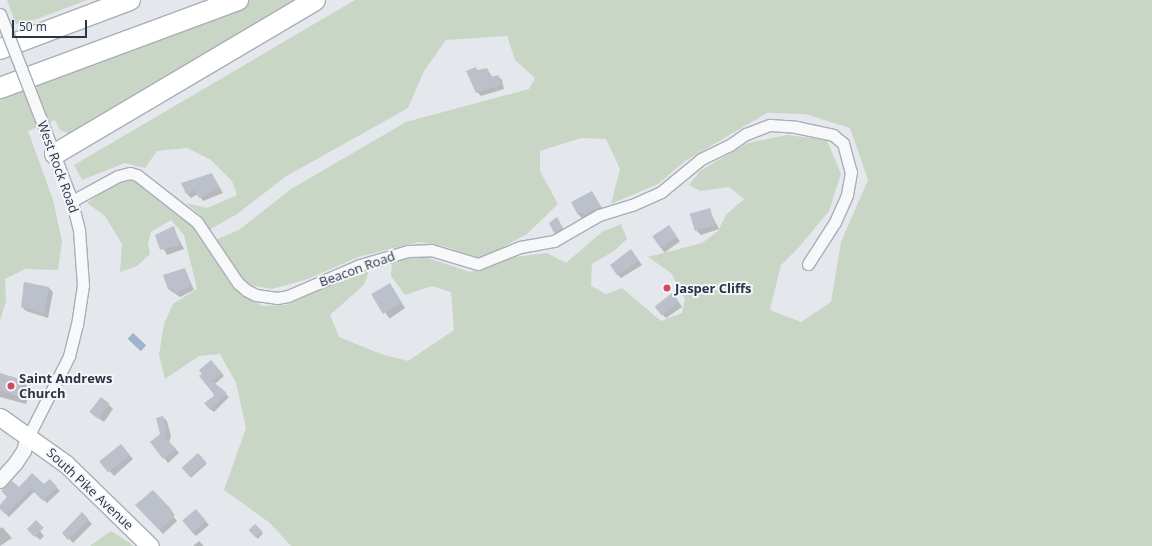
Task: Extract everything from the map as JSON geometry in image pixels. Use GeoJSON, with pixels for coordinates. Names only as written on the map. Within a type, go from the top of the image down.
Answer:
{"type":"FeatureCollection","features":[{"type":"Feature","properties":{"kind":"highway"},"geometry":{"type":"LineString","coordinates":[[0,49],[130,0]]}},
{"type":"Feature","properties":{"kind":"highway"},"geometry":{"type":"LineString","coordinates":[[0,88],[238,0]]}},
{"type":"Feature","properties":{"kind":"highway"},"geometry":{"type":"LineString","coordinates":[[55,154],[315,0]]}},
{"type":"Feature","properties":{"kind":"main road","name":"South Pike Avenue"},"geometry":{"type":"LineString","coordinates":[[0,417],[29,435],[99,494],[150,546]]}},
{"type":"Feature","properties":{"kind":"street","name":"West Rock Road"},"geometry":{"type":"LineString","coordinates":[[0,14],[55,154],[72,202],[83,262],[81,307],[69,356],[29,435]]}},
{"type":"Feature","properties":{"kind":"street","name":"Beacon Road"},"geometry":{"type":"LineString","coordinates":[[72,202],[118,176],[130,173],[137,175],[197,222],[238,283],[246,290],[265,298],[276,298],[288,296],[360,265],[408,251],[431,250],[478,264],[520,247],[554,241],[598,215],[632,205],[662,192],[700,159],[730,145],[746,134],[770,125],[796,126],[832,135],[845,148],[849,159],[850,182],[835,222],[808,264]]}},
{"type":"Feature","properties":{"kind":"street"},"geometry":{"type":"LineString","coordinates":[[0,481],[16,463],[24,451],[29,435]]}},
{"type":"Feature","properties":{"kind":"green space"},"geometry":{"type":"Polygon","coordinates":[[[7,0],[87,0],[37,19],[16,24],[7,0]]]}},
{"type":"Feature","properties":{"kind":"green space"},"geometry":{"type":"Polygon","coordinates":[[[250,0],[301,0],[72,135],[60,130],[55,120],[28,131],[53,200],[62,241],[58,270],[25,269],[5,279],[6,301],[0,321],[0,99],[250,0]]]}},
{"type":"Feature","properties":{"kind":"green space"},"geometry":{"type":"Polygon","coordinates":[[[355,0],[1152,0],[1152,546],[291,546],[270,523],[224,490],[246,428],[236,383],[220,354],[199,356],[165,379],[159,355],[164,324],[173,304],[197,289],[184,235],[171,220],[151,232],[148,244],[150,254],[137,266],[120,272],[122,244],[105,216],[87,203],[115,183],[135,180],[194,227],[232,287],[262,306],[286,305],[370,268],[364,285],[330,315],[339,337],[381,354],[408,361],[454,330],[451,292],[432,286],[405,295],[391,276],[392,262],[419,255],[470,272],[515,257],[547,253],[566,263],[602,232],[621,224],[627,239],[614,251],[592,264],[591,286],[606,294],[622,288],[661,321],[682,313],[685,299],[671,273],[648,257],[702,243],[718,231],[726,215],[744,199],[729,187],[700,191],[689,185],[700,171],[748,143],[787,135],[827,140],[841,174],[829,211],[800,246],[781,265],[770,310],[801,322],[831,302],[841,242],[868,180],[850,128],[805,114],[767,113],[685,161],[658,184],[611,204],[620,169],[606,139],[581,138],[540,151],[540,171],[558,204],[527,234],[481,259],[443,246],[419,242],[358,257],[308,279],[272,289],[249,285],[235,271],[215,240],[239,230],[291,189],[406,122],[529,89],[535,78],[515,60],[507,36],[446,40],[424,71],[408,108],[285,177],[237,214],[209,230],[200,215],[186,203],[207,208],[237,195],[232,181],[211,160],[187,148],[157,151],[145,168],[125,163],[82,180],[74,165],[355,0]]]}},
{"type":"Feature","properties":{"kind":"green space"},"geometry":{"type":"Polygon","coordinates":[[[111,531],[130,543],[133,546],[90,546],[111,531]]]}},
{"type":"Feature","properties":{"kind":"water"},"geometry":{"type":"Polygon","coordinates":[[[133,333],[146,345],[141,351],[128,339],[133,333]]]}},
{"type":"Feature","properties":{"kind":"building"},"geometry":{"type":"Polygon","coordinates":[[[476,67],[477,70],[487,68],[491,77],[498,75],[501,85],[476,93],[466,71],[476,67]]]}},
{"type":"Feature","properties":{"kind":"building"},"geometry":{"type":"Polygon","coordinates":[[[212,173],[219,188],[199,198],[195,190],[186,194],[181,183],[212,173]]]}},
{"type":"Feature","properties":{"kind":"building"},"geometry":{"type":"Polygon","coordinates":[[[592,191],[601,207],[584,215],[582,212],[578,215],[571,202],[592,191]]]}},
{"type":"Feature","properties":{"kind":"building"},"geometry":{"type":"Polygon","coordinates":[[[710,208],[715,225],[695,231],[690,214],[710,208]]]}},
{"type":"Feature","properties":{"kind":"building"},"geometry":{"type":"Polygon","coordinates":[[[557,217],[563,228],[554,233],[549,223],[557,217]]]}},
{"type":"Feature","properties":{"kind":"building"},"geometry":{"type":"Polygon","coordinates":[[[669,225],[677,237],[660,248],[652,236],[669,225]]]}},
{"type":"Feature","properties":{"kind":"building"},"geometry":{"type":"Polygon","coordinates":[[[174,226],[180,245],[160,250],[155,235],[174,226]]]}},
{"type":"Feature","properties":{"kind":"building"},"geometry":{"type":"Polygon","coordinates":[[[631,249],[639,261],[617,275],[610,265],[631,249]]]}},
{"type":"Feature","properties":{"kind":"building"},"geometry":{"type":"Polygon","coordinates":[[[185,268],[191,286],[175,293],[174,289],[168,289],[163,275],[185,268]]]}},
{"type":"Feature","properties":{"kind":"building"},"geometry":{"type":"Polygon","coordinates":[[[24,282],[49,287],[44,314],[21,307],[24,282]]]}},
{"type":"Feature","properties":{"kind":"building"},"geometry":{"type":"Polygon","coordinates":[[[390,283],[402,303],[383,314],[371,294],[390,283]]]}},
{"type":"Feature","properties":{"kind":"building"},"geometry":{"type":"Polygon","coordinates":[[[672,293],[679,302],[661,315],[655,307],[672,293]]]}},
{"type":"Feature","properties":{"kind":"building"},"geometry":{"type":"Polygon","coordinates":[[[211,360],[222,373],[212,381],[227,393],[210,410],[204,403],[214,396],[199,376],[202,374],[199,370],[211,360]]]}},
{"type":"Feature","properties":{"kind":"building","name":"Saint Andrews Church"},"geometry":{"type":"Polygon","coordinates":[[[0,373],[23,380],[18,396],[0,391],[0,373]]]}},
{"type":"Feature","properties":{"kind":"building"},"geometry":{"type":"Polygon","coordinates":[[[101,397],[110,404],[98,419],[89,412],[101,397]]]}},
{"type":"Feature","properties":{"kind":"building"},"geometry":{"type":"Polygon","coordinates":[[[163,416],[167,431],[165,437],[176,449],[163,459],[150,442],[160,434],[156,418],[163,416]]]}},
{"type":"Feature","properties":{"kind":"building"},"geometry":{"type":"Polygon","coordinates":[[[121,444],[130,455],[108,473],[99,462],[121,444]]]}},
{"type":"Feature","properties":{"kind":"building"},"geometry":{"type":"Polygon","coordinates":[[[198,453],[206,462],[190,477],[182,468],[198,453]]]}},
{"type":"Feature","properties":{"kind":"building"},"geometry":{"type":"Polygon","coordinates":[[[32,473],[44,484],[50,479],[57,487],[43,501],[31,489],[5,514],[0,509],[0,505],[7,497],[1,491],[12,481],[19,487],[32,473]]]}},
{"type":"Feature","properties":{"kind":"building"},"geometry":{"type":"Polygon","coordinates":[[[153,490],[172,510],[170,512],[174,517],[159,530],[135,505],[153,490]]]}},
{"type":"Feature","properties":{"kind":"building"},"geometry":{"type":"Polygon","coordinates":[[[196,509],[206,521],[192,533],[182,521],[196,509]]]}},
{"type":"Feature","properties":{"kind":"building"},"geometry":{"type":"Polygon","coordinates":[[[82,512],[89,520],[68,540],[62,533],[82,512]]]}},
{"type":"Feature","properties":{"kind":"building"},"geometry":{"type":"Polygon","coordinates":[[[36,520],[44,528],[35,537],[27,529],[36,520]]]}},
{"type":"Feature","properties":{"kind":"building"},"geometry":{"type":"Polygon","coordinates":[[[255,524],[262,531],[256,537],[249,530],[255,524]]]}},
{"type":"Feature","properties":{"kind":"place","name":"Jasper Cliffs"},"geometry":{"type":"Point","coordinates":[667,288]}},
{"type":"Feature","properties":{"kind":"place","name":"Saint Andrews Church"},"geometry":{"type":"Point","coordinates":[11,386]}}]}
